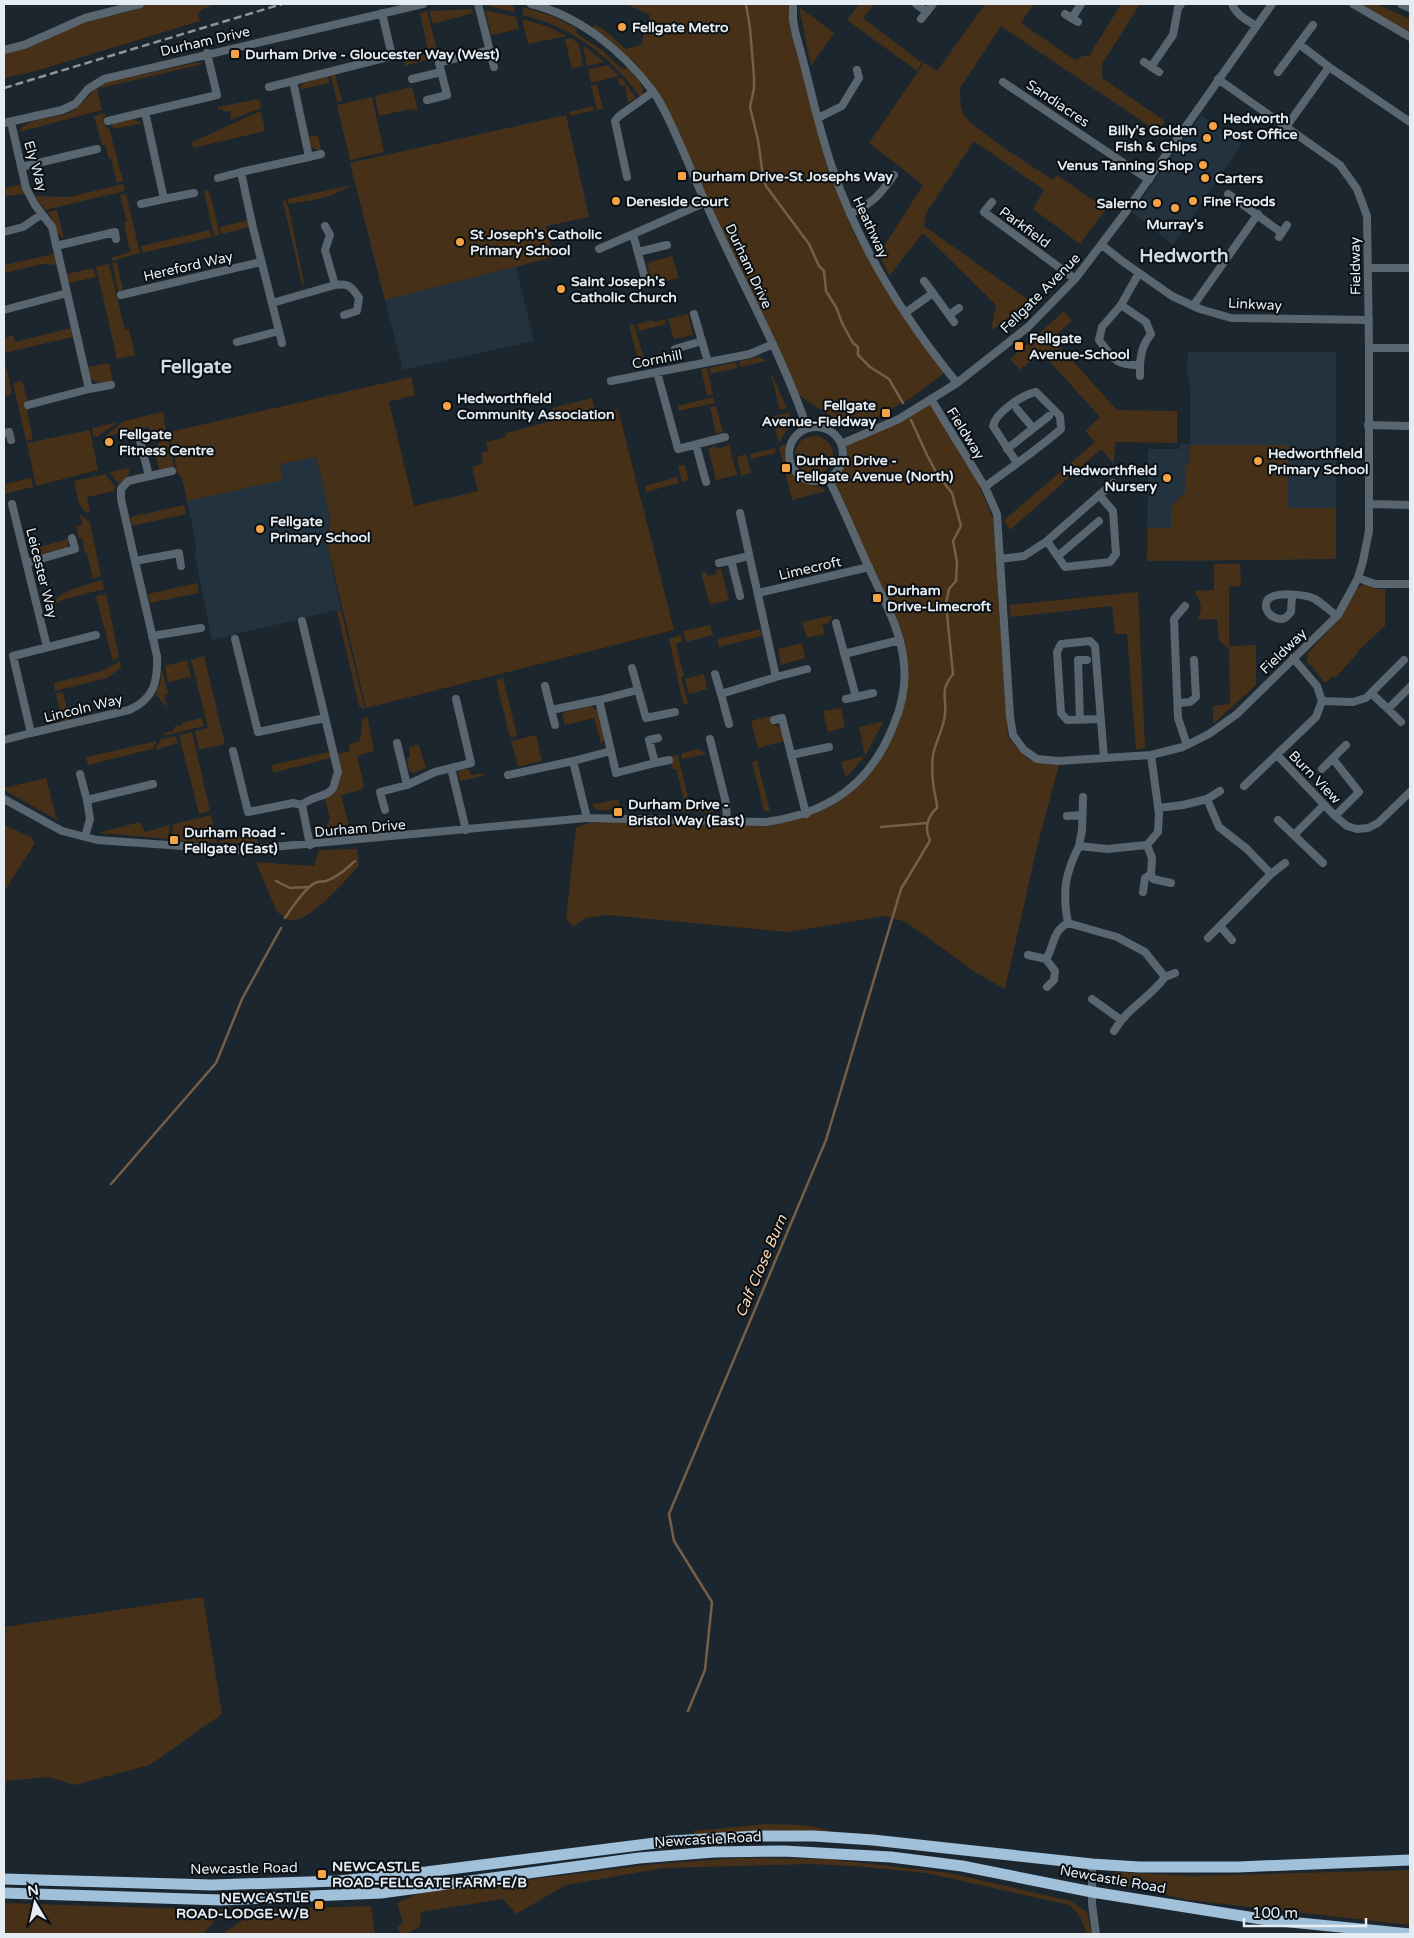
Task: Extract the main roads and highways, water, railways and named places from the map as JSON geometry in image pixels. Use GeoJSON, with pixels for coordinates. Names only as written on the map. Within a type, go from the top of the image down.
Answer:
{"type":"FeatureCollection","features":[{"type":"Feature","properties":{"kind":"highway","name":"Newcastle Road"},"geometry":{"type":"LineString","coordinates":[[4,1879],[212,1885],[329,1881],[408,1874],[671,1841],[757,1836],[814,1836],[873,1840],[1092,1864],[1139,1867],[1238,1867],[1410,1860]]}},
{"type":"Feature","properties":{"kind":"highway","name":"Newcastle Road"},"geometry":{"type":"LineString","coordinates":[[4,1893],[221,1900],[350,1895],[639,1858],[714,1852],[784,1851],[891,1857],[962,1866],[1092,1892],[1261,1919],[1410,1934]]}},
{"type":"Feature","properties":{"kind":"waterway","name":"Calf Close Burn"},"geometry":{"type":"LineString","coordinates":[[746,4],[754,77],[750,107],[766,186],[809,244],[819,266],[824,271],[826,291],[836,307],[853,343],[858,347],[858,355],[870,367],[889,379],[903,403]]}},
{"type":"Feature","properties":{"kind":"waterway","name":"Calf Close Burn"},"geometry":{"type":"LineString","coordinates":[[688,1711],[705,1670],[712,1602],[674,1541],[669,1514],[826,1140],[901,889],[930,840],[927,827],[931,815],[937,808],[932,772],[933,758],[944,719],[946,685],[953,674],[946,604],[949,589],[956,581],[957,562],[953,541],[961,526],[952,493],[937,474],[911,420]]}},
{"type":"Feature","properties":{"kind":"waterway","name":"Calf Close Burn"},"geometry":{"type":"LineString","coordinates":[[881,827],[927,823]]}},
{"type":"Feature","properties":{"kind":"waterway"},"geometry":{"type":"LineString","coordinates":[[285,918],[298,899],[311,885],[316,882],[326,881],[342,873],[355,861]]}},
{"type":"Feature","properties":{"kind":"waterway"},"geometry":{"type":"LineString","coordinates":[[276,881],[290,888],[308,887]]}},
{"type":"Feature","properties":{"kind":"waterway"},"geometry":{"type":"LineString","coordinates":[[111,1184],[216,1063],[242,999],[281,928]]}},
{"type":"Feature","properties":{"kind":"railway"},"geometry":{"type":"LineString","coordinates":[[4,88],[282,4]]}},
{"type":"Feature","properties":{"kind":"place","name":"Fellgate Metro"},"geometry":{"type":"Point","coordinates":[622,27]}},
{"type":"Feature","properties":{"kind":"place","name":"Durham Drive - Gloucester Way (West)"},"geometry":{"type":"Point","coordinates":[235,54]}},
{"type":"Feature","properties":{"kind":"place","name":"Hedworth Post Office"},"geometry":{"type":"Point","coordinates":[1213,126]}},
{"type":"Feature","properties":{"kind":"place","name":"Billy's Golden Fish & Chips"},"geometry":{"type":"Point","coordinates":[1207,138]}},
{"type":"Feature","properties":{"kind":"place","name":"Venus Tanning Shop"},"geometry":{"type":"Point","coordinates":[1203,165]}},
{"type":"Feature","properties":{"kind":"place","name":"Durham Drive-St Josephs Way"},"geometry":{"type":"Point","coordinates":[682,176]}},
{"type":"Feature","properties":{"kind":"place","name":"Carters"},"geometry":{"type":"Point","coordinates":[1205,178]}},
{"type":"Feature","properties":{"kind":"place","name":"Deneside Court"},"geometry":{"type":"Point","coordinates":[616,201]}},
{"type":"Feature","properties":{"kind":"place","name":"Fine Foods"},"geometry":{"type":"Point","coordinates":[1193,201]}},
{"type":"Feature","properties":{"kind":"place","name":"Salerno"},"geometry":{"type":"Point","coordinates":[1157,203]}},
{"type":"Feature","properties":{"kind":"place","name":"Murray's"},"geometry":{"type":"Point","coordinates":[1175,208]}},
{"type":"Feature","properties":{"kind":"place","name":"St Joseph's Catholic Primary School"},"geometry":{"type":"Point","coordinates":[460,242]}},
{"type":"Feature","properties":{"kind":"place","name":"Saint Joseph's Catholic Church"},"geometry":{"type":"Point","coordinates":[561,289]}},
{"type":"Feature","properties":{"kind":"place","name":"Fellgate Avenue-School"},"geometry":{"type":"Point","coordinates":[1019,346]}},
{"type":"Feature","properties":{"kind":"place","name":"Hedworthfield Community Association"},"geometry":{"type":"Point","coordinates":[447,406]}},
{"type":"Feature","properties":{"kind":"place","name":"Fellgate Avenue-Fieldway"},"geometry":{"type":"Point","coordinates":[886,413]}},
{"type":"Feature","properties":{"kind":"place","name":"Fellgate Fitness Centre"},"geometry":{"type":"Point","coordinates":[109,442]}},
{"type":"Feature","properties":{"kind":"place","name":"Hedworthfield Primary School"},"geometry":{"type":"Point","coordinates":[1258,461]}},
{"type":"Feature","properties":{"kind":"place","name":"Durham Drive - Fellgate Avenue (North)"},"geometry":{"type":"Point","coordinates":[786,468]}},
{"type":"Feature","properties":{"kind":"place","name":"Hedworthfield Nursery"},"geometry":{"type":"Point","coordinates":[1167,478]}},
{"type":"Feature","properties":{"kind":"place","name":"Fellgate Primary School"},"geometry":{"type":"Point","coordinates":[260,529]}},
{"type":"Feature","properties":{"kind":"place","name":"Durham Drive-Limecroft"},"geometry":{"type":"Point","coordinates":[877,598]}},
{"type":"Feature","properties":{"kind":"place","name":"Durham Drive - Bristol Way (East)"},"geometry":{"type":"Point","coordinates":[618,812]}},
{"type":"Feature","properties":{"kind":"place","name":"Durham Road - Fellgate (East)"},"geometry":{"type":"Point","coordinates":[174,840]}},
{"type":"Feature","properties":{"kind":"place","name":"NEWCASTLE ROAD-FELLGATE FARM-E/B"},"geometry":{"type":"Point","coordinates":[322,1874]}},
{"type":"Feature","properties":{"kind":"place","name":"NEWCASTLE ROAD-LODGE-W/B"},"geometry":{"type":"Point","coordinates":[319,1905]}},
{"type":"Feature","properties":{"kind":"district","name":"Hedworth"},"geometry":{"type":"Point","coordinates":[1184,255]}},
{"type":"Feature","properties":{"kind":"district","name":"Fellgate"},"geometry":{"type":"Point","coordinates":[196,366]}}]}
